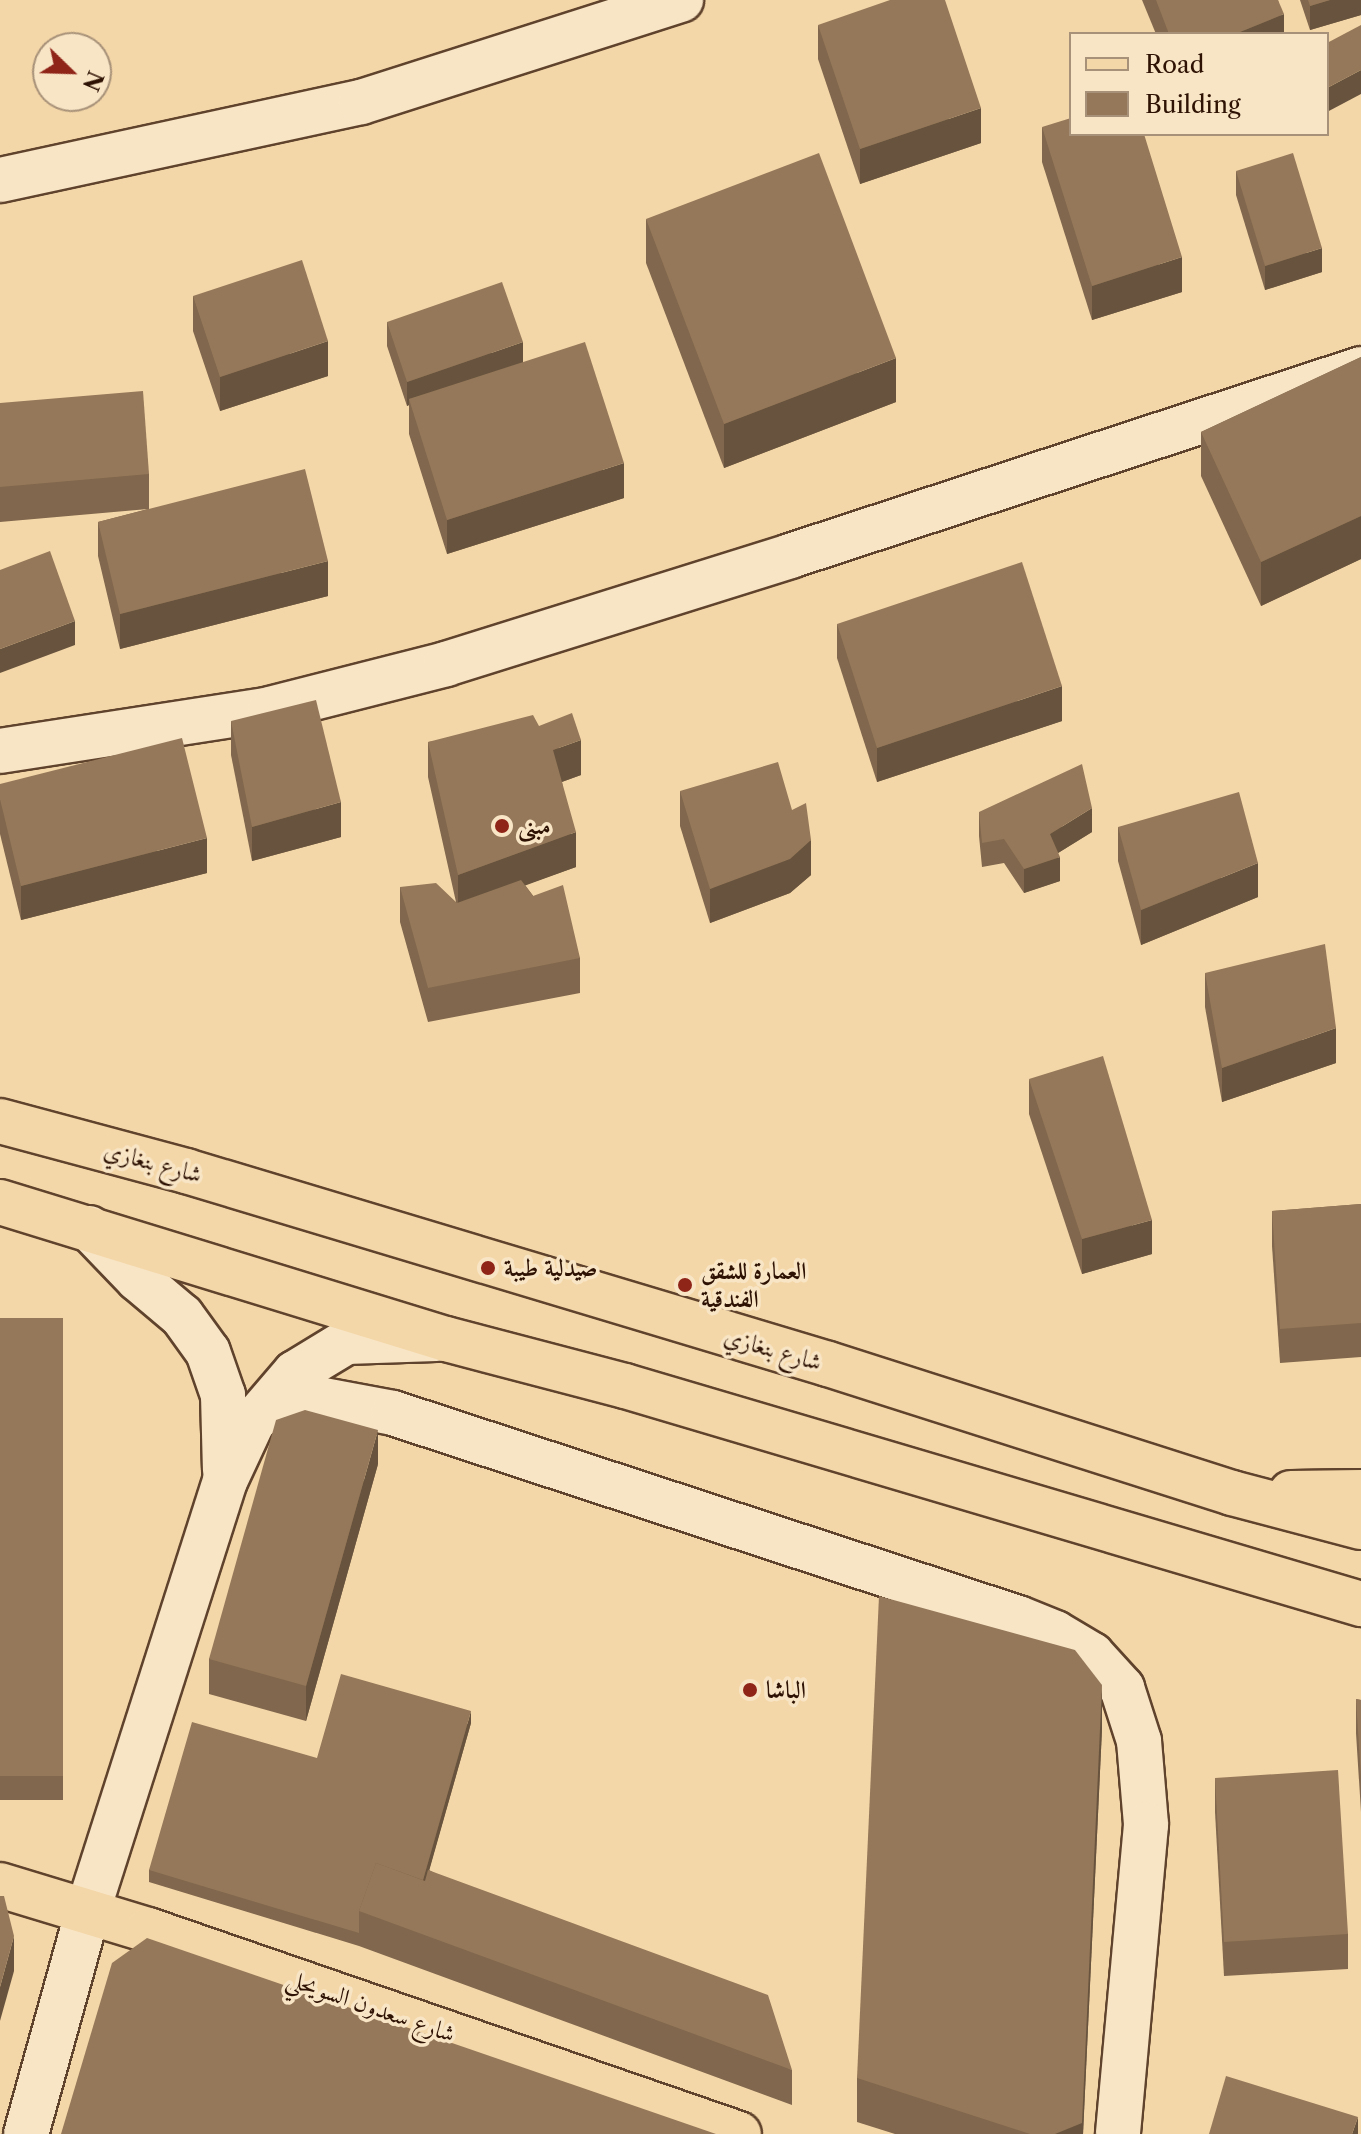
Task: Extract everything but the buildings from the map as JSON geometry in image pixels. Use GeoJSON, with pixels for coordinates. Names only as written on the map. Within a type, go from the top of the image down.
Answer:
{"type":"FeatureCollection","features":[{"type":"Feature","properties":{"kind":"main road","name":"شارع بنغازي"},"geometry":{"type":"LineString","coordinates":[[0,1121],[201,1175],[828,1364],[1232,1493],[1361,1527]]}},
{"type":"Feature","properties":{"kind":"main road"},"geometry":{"type":"LineString","coordinates":[[0,1202],[446,1339],[625,1386],[1361,1604]]}},
{"type":"Feature","properties":{"kind":"main road"},"geometry":{"type":"LineString","coordinates":[[1232,1493],[1361,1492]]}},
{"type":"Feature","properties":{"kind":"main road","name":"شارع سعدون السويحلي"},"geometry":{"type":"LineString","coordinates":[[0,1885],[88,1910],[739,2134]]}},
{"type":"Feature","properties":{"kind":"street"},"geometry":{"type":"LineString","coordinates":[[0,180],[361,102],[594,13],[681,0]]}},
{"type":"Feature","properties":{"kind":"street"},"geometry":{"type":"LineString","coordinates":[[0,751],[270,709],[446,664],[790,556],[1361,369]]}},
{"type":"Feature","properties":{"kind":"street"},"geometry":{"type":"LineString","coordinates":[[89,1228],[138,1279],[182,1316],[208,1352],[223,1395],[225,1481]]}},
{"type":"Feature","properties":{"kind":"street"},"geometry":{"type":"LineString","coordinates":[[26,2134],[88,1910],[225,1481],[259,1415],[295,1373],[346,1342],[446,1339]]}},
{"type":"Feature","properties":{"kind":"street"},"geometry":{"type":"LineString","coordinates":[[259,1415],[279,1406],[319,1399],[393,1413],[1018,1618],[1055,1633],[1092,1655],[1122,1688],[1139,1741],[1146,1825],[1118,2134]]}},
{"type":"Feature","properties":{"kind":"place","name":"مبنى"},"geometry":{"type":"Point","coordinates":[502,826]}},
{"type":"Feature","properties":{"kind":"place","name":"صيدلية طيبة"},"geometry":{"type":"Point","coordinates":[488,1268]}},
{"type":"Feature","properties":{"kind":"place","name":"العمارة للشقق الفندقية"},"geometry":{"type":"Point","coordinates":[685,1285]}},
{"type":"Feature","properties":{"kind":"place","name":"الباشا"},"geometry":{"type":"Point","coordinates":[750,1690]}}]}
